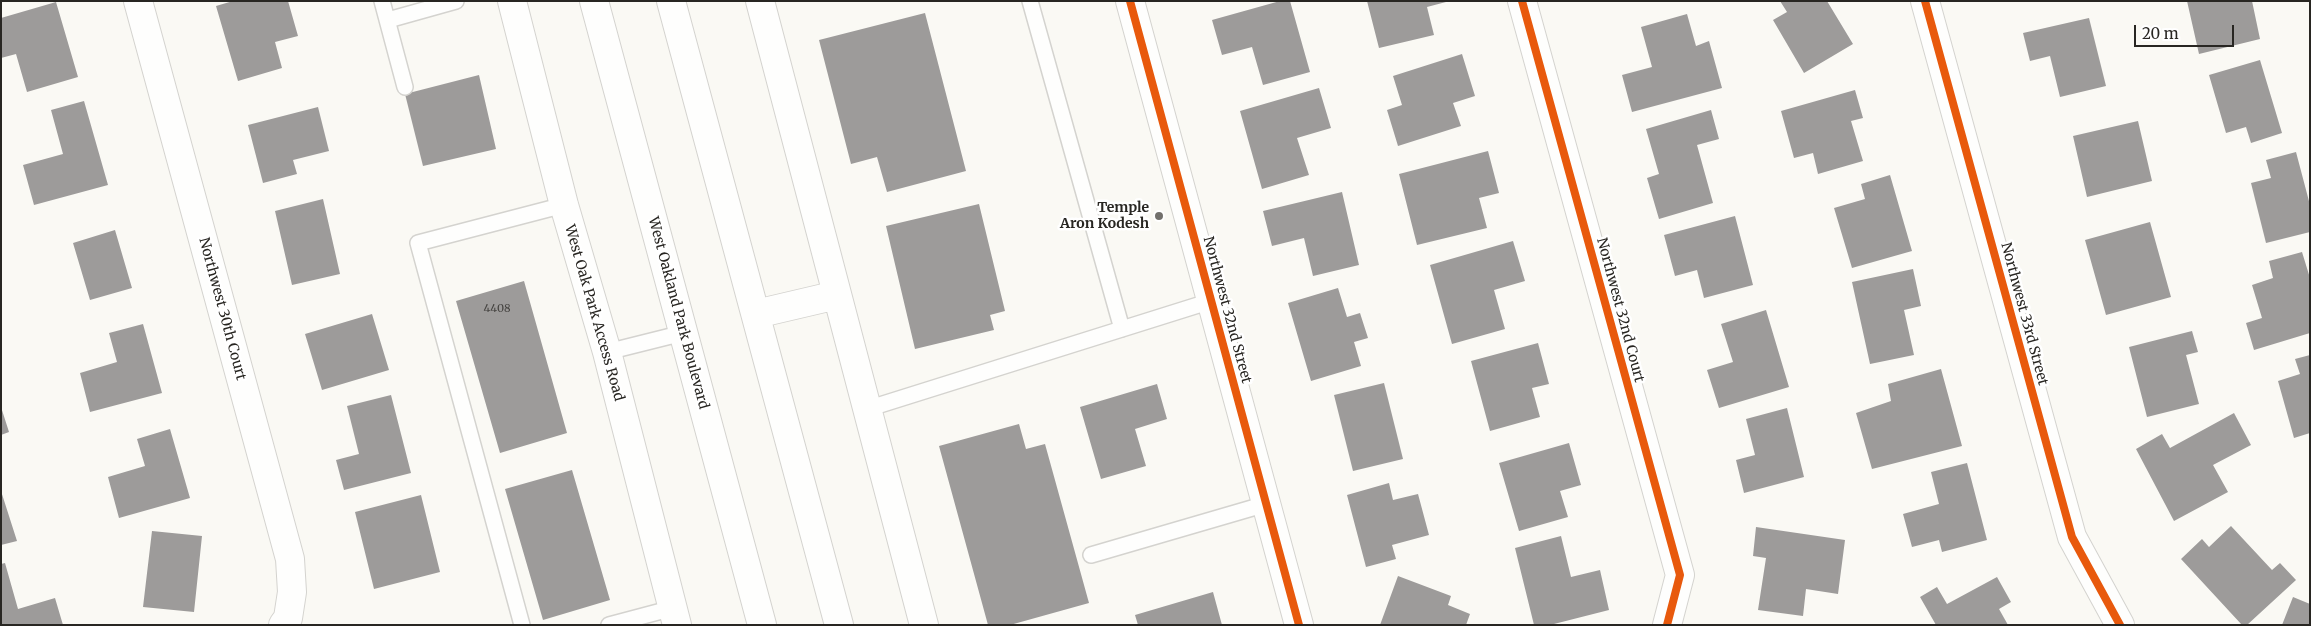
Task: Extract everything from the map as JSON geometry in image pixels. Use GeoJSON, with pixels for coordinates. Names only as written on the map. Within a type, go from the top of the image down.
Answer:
{"type":"FeatureCollection","features":[{"type":"Feature","properties":{"kind":"street","name":"Northwest 30th Court"},"geometry":{"type":"LineString","coordinates":[[138,1],[290,559],[292,592],[286,621]]}},
{"type":"Feature","properties":{"kind":"street","name":"West Oak Park Access Road"},"geometry":{"type":"LineString","coordinates":[[512,1],[564,205],[607,352],[675,616]]}},
{"type":"Feature","properties":{"kind":"street","name":"West Oakland Park Boulevard"},"geometry":{"type":"LineString","coordinates":[[594,1],[762,625]]}},
{"type":"Feature","properties":{"kind":"street"},"geometry":{"type":"LineString","coordinates":[[671,1],[839,625]]}},
{"type":"Feature","properties":{"kind":"street"},"geometry":{"type":"LineString","coordinates":[[760,1],[924,625]]}},
{"type":"Feature","properties":{"kind":"street","name":"Northwest 32nd Street"},"geometry":{"type":"LineString","coordinates":[[1130,1],[1299,625]]}},
{"type":"Feature","properties":{"kind":"street","name":"Northwest 32nd Court"},"geometry":{"type":"LineString","coordinates":[[1522,1],[1680,574],[1667,625]]}},
{"type":"Feature","properties":{"kind":"street","name":"Northwest 33rd Street"},"geometry":{"type":"LineString","coordinates":[[1925,1],[2072,537],[2120,625]]}},
{"type":"Feature","properties":{"kind":"street"},"geometry":{"type":"LineString","coordinates":[[756,314],[837,295]]}},
{"type":"Feature","properties":{"kind":"lane"},"geometry":{"type":"LineString","coordinates":[[382,1],[405,87]]}},
{"type":"Feature","properties":{"kind":"lane"},"geometry":{"type":"LineString","coordinates":[[388,20],[456,1]]}},
{"type":"Feature","properties":{"kind":"lane"},"geometry":{"type":"LineString","coordinates":[[1030,1],[1122,329]]}},
{"type":"Feature","properties":{"kind":"lane"},"geometry":{"type":"LineString","coordinates":[[522,625],[418,243],[564,205]]}},
{"type":"Feature","properties":{"kind":"lane"},"geometry":{"type":"LineString","coordinates":[[867,409],[1211,301]]}},
{"type":"Feature","properties":{"kind":"lane"},"geometry":{"type":"LineString","coordinates":[[607,352],[683,333]]}},
{"type":"Feature","properties":{"kind":"lane"},"geometry":{"type":"LineString","coordinates":[[1091,554],[1266,504]]}},
{"type":"Feature","properties":{"kind":"lane"},"geometry":{"type":"LineString","coordinates":[[609,625],[675,616]]}},
{"type":"Feature","properties":{"kind":"building"},"geometry":{"type":"Polygon","coordinates":[[[233,1],[288,1],[298,36],[275,42],[282,68],[238,81],[216,6],[233,1]]]}},
{"type":"Feature","properties":{"kind":"building"},"geometry":{"type":"Polygon","coordinates":[[[1280,1],[1290,1],[1310,72],[1263,85],[1252,47],[1222,55],[1212,20],[1280,1]]]}},
{"type":"Feature","properties":{"kind":"building"},"geometry":{"type":"Polygon","coordinates":[[[1367,1],[1446,2],[1427,7],[1434,35],[1379,48],[1367,1]]]}},
{"type":"Feature","properties":{"kind":"building"},"geometry":{"type":"Polygon","coordinates":[[[1780,1],[1827,1],[1853,44],[1804,73],[1773,20],[1787,12],[1780,1]]]}},
{"type":"Feature","properties":{"kind":"building"},"geometry":{"type":"Polygon","coordinates":[[[2187,1],[2252,1],[2260,39],[2199,54],[2187,1]]]}},
{"type":"Feature","properties":{"kind":"building"},"geometry":{"type":"Polygon","coordinates":[[[56,2],[78,77],[27,92],[16,54],[1,58],[1,18],[56,2]]]}},
{"type":"Feature","properties":{"kind":"building"},"geometry":{"type":"Polygon","coordinates":[[[925,13],[966,171],[887,192],[877,157],[851,164],[819,40],[925,13]]]}},
{"type":"Feature","properties":{"kind":"building"},"geometry":{"type":"Polygon","coordinates":[[[1687,14],[1696,46],[1709,41],[1722,88],[1632,112],[1622,75],[1652,67],[1641,27],[1687,14]]]}},
{"type":"Feature","properties":{"kind":"building"},"geometry":{"type":"Polygon","coordinates":[[[2089,18],[2106,86],[2060,97],[2050,56],[2030,61],[2023,33],[2089,18]]]}},
{"type":"Feature","properties":{"kind":"building"},"geometry":{"type":"Polygon","coordinates":[[[1462,54],[1475,96],[1453,103],[1461,126],[1398,146],[1387,110],[1402,105],[1393,76],[1462,54]]]}},
{"type":"Feature","properties":{"kind":"building"},"geometry":{"type":"Polygon","coordinates":[[[2260,60],[2282,133],[2251,143],[2246,127],[2226,133],[2209,75],[2260,60]]]}},
{"type":"Feature","properties":{"kind":"building"},"geometry":{"type":"Polygon","coordinates":[[[479,75],[496,149],[423,166],[405,94],[479,75]]]}},
{"type":"Feature","properties":{"kind":"building"},"geometry":{"type":"Polygon","coordinates":[[[1319,88],[1331,128],[1297,138],[1309,175],[1262,189],[1240,111],[1319,88]]]}},
{"type":"Feature","properties":{"kind":"building"},"geometry":{"type":"Polygon","coordinates":[[[1855,90],[1863,118],[1851,121],[1863,161],[1818,174],[1813,153],[1794,158],[1781,111],[1855,90]]]}},
{"type":"Feature","properties":{"kind":"building"},"geometry":{"type":"Polygon","coordinates":[[[84,101],[108,185],[34,205],[23,165],[63,154],[51,110],[84,101]]]}},
{"type":"Feature","properties":{"kind":"building"},"geometry":{"type":"Polygon","coordinates":[[[318,107],[329,151],[293,160],[297,174],[263,183],[248,125],[318,107]]]}},
{"type":"Feature","properties":{"kind":"building"},"geometry":{"type":"Polygon","coordinates":[[[1711,110],[1719,139],[1697,145],[1713,203],[1659,219],[1647,178],[1659,174],[1646,129],[1711,110]]]}},
{"type":"Feature","properties":{"kind":"building"},"geometry":{"type":"Polygon","coordinates":[[[2138,121],[2152,181],[2087,197],[2073,136],[2138,121]]]}},
{"type":"Feature","properties":{"kind":"building"},"geometry":{"type":"Polygon","coordinates":[[[1488,151],[1499,193],[1479,198],[1487,228],[1417,245],[1399,174],[1488,151]]]}},
{"type":"Feature","properties":{"kind":"building"},"geometry":{"type":"Polygon","coordinates":[[[2296,152],[2310,205],[2310,232],[2266,243],[2251,183],[2271,178],[2266,160],[2296,152]]]}},
{"type":"Feature","properties":{"kind":"building"},"geometry":{"type":"Polygon","coordinates":[[[1890,175],[1912,251],[1852,268],[1834,208],[1865,199],[1861,184],[1890,175]]]}},
{"type":"Feature","properties":{"kind":"building"},"geometry":{"type":"Polygon","coordinates":[[[1342,192],[1359,265],[1313,276],[1304,238],[1272,246],[1263,211],[1342,192]]]}},
{"type":"Feature","properties":{"kind":"building"},"geometry":{"type":"Polygon","coordinates":[[[323,199],[340,274],[292,285],[275,211],[323,199]]]}},
{"type":"Feature","properties":{"kind":"building"},"geometry":{"type":"Polygon","coordinates":[[[979,204],[1005,311],[990,315],[994,330],[915,349],[886,226],[979,204]]]}},
{"type":"Feature","properties":{"kind":"building"},"geometry":{"type":"Polygon","coordinates":[[[1735,216],[1753,285],[1704,298],[1697,270],[1675,276],[1664,235],[1735,216]]]}},
{"type":"Feature","properties":{"kind":"building"},"geometry":{"type":"Polygon","coordinates":[[[2150,222],[2171,297],[2106,315],[2085,240],[2150,222]]]}},
{"type":"Feature","properties":{"kind":"building"},"geometry":{"type":"Polygon","coordinates":[[[115,230],[132,288],[90,300],[73,243],[115,230]]]}},
{"type":"Feature","properties":{"kind":"building"},"geometry":{"type":"Polygon","coordinates":[[[1513,241],[1525,281],[1494,290],[1505,329],[1452,344],[1430,265],[1513,241]]]}},
{"type":"Feature","properties":{"kind":"building"},"geometry":{"type":"Polygon","coordinates":[[[2302,252],[2310,278],[2310,333],[2254,350],[2246,323],[2262,318],[2252,285],[2273,278],[2269,261],[2302,252]]]}},
{"type":"Feature","properties":{"kind":"building"},"geometry":{"type":"Polygon","coordinates":[[[1913,269],[1921,306],[1904,310],[1914,355],[1870,364],[1852,282],[1913,269]]]}},
{"type":"Feature","properties":{"kind":"building"},"geometry":{"type":"Polygon","coordinates":[[[524,281],[567,433],[500,453],[456,301],[524,281]]]}},
{"type":"Feature","properties":{"kind":"building"},"geometry":{"type":"Polygon","coordinates":[[[1338,288],[1347,317],[1360,313],[1368,338],[1354,342],[1361,366],[1311,381],[1288,303],[1338,288]]]}},
{"type":"Feature","properties":{"kind":"building"},"geometry":{"type":"Polygon","coordinates":[[[1766,310],[1789,387],[1719,408],[1707,370],[1733,362],[1721,324],[1766,310]]]}},
{"type":"Feature","properties":{"kind":"building"},"geometry":{"type":"Polygon","coordinates":[[[372,314],[389,370],[322,390],[305,334],[372,314]]]}},
{"type":"Feature","properties":{"kind":"building"},"geometry":{"type":"Polygon","coordinates":[[[143,324],[162,393],[90,412],[80,373],[117,362],[109,333],[143,324]]]}},
{"type":"Feature","properties":{"kind":"building"},"geometry":{"type":"Polygon","coordinates":[[[2192,331],[2198,352],[2186,355],[2199,404],[2147,417],[2129,347],[2192,331]]]}},
{"type":"Feature","properties":{"kind":"building"},"geometry":{"type":"Polygon","coordinates":[[[1538,343],[1549,384],[1532,388],[1540,417],[1490,431],[1471,361],[1538,343]]]}},
{"type":"Feature","properties":{"kind":"building"},"geometry":{"type":"Polygon","coordinates":[[[2310,355],[2310,433],[2294,438],[2278,381],[2300,374],[2295,359],[2310,355]]]}},
{"type":"Feature","properties":{"kind":"building"},"geometry":{"type":"Polygon","coordinates":[[[1941,369],[1962,446],[1872,469],[1856,413],[1891,401],[1888,384],[1941,369]]]}},
{"type":"Feature","properties":{"kind":"building"},"geometry":{"type":"Polygon","coordinates":[[[1384,383],[1403,459],[1353,471],[1334,395],[1384,383]]]}},
{"type":"Feature","properties":{"kind":"building"},"geometry":{"type":"Polygon","coordinates":[[[1157,384],[1167,419],[1135,429],[1146,466],[1101,479],[1080,407],[1157,384]]]}},
{"type":"Feature","properties":{"kind":"building"},"geometry":{"type":"Polygon","coordinates":[[[391,395],[411,473],[344,490],[336,460],[359,454],[347,406],[391,395]]]}},
{"type":"Feature","properties":{"kind":"building"},"geometry":{"type":"Polygon","coordinates":[[[1,407],[9,432],[1,435],[1,407]]]}},
{"type":"Feature","properties":{"kind":"building"},"geometry":{"type":"Polygon","coordinates":[[[1787,408],[1804,477],[1744,493],[1736,460],[1755,455],[1746,419],[1787,408]]]}},
{"type":"Feature","properties":{"kind":"building"},"geometry":{"type":"Polygon","coordinates":[[[2234,413],[2251,445],[2213,465],[2228,492],[2174,521],[2136,449],[2162,434],[2170,448],[2234,413]]]}},
{"type":"Feature","properties":{"kind":"building"},"geometry":{"type":"Polygon","coordinates":[[[1019,424],[1026,449],[1045,444],[1089,603],[1010,625],[988,625],[939,446],[1019,424]]]}},
{"type":"Feature","properties":{"kind":"building"},"geometry":{"type":"Polygon","coordinates":[[[170,429],[190,498],[119,518],[108,477],[145,466],[137,439],[170,429]]]}},
{"type":"Feature","properties":{"kind":"building"},"geometry":{"type":"Polygon","coordinates":[[[1569,443],[1581,485],[1560,491],[1568,517],[1519,531],[1499,463],[1569,443]]]}},
{"type":"Feature","properties":{"kind":"building"},"geometry":{"type":"Polygon","coordinates":[[[1967,463],[1987,540],[1942,552],[1939,540],[1912,547],[1903,514],[1939,504],[1931,472],[1967,463]]]}},
{"type":"Feature","properties":{"kind":"building"},"geometry":{"type":"Polygon","coordinates":[[[572,470],[610,600],[543,620],[505,489],[572,470]]]}},
{"type":"Feature","properties":{"kind":"building"},"geometry":{"type":"Polygon","coordinates":[[[1389,483],[1393,500],[1418,494],[1429,535],[1392,545],[1396,559],[1366,567],[1347,495],[1389,483]]]}},
{"type":"Feature","properties":{"kind":"building"},"geometry":{"type":"Polygon","coordinates":[[[1,491],[17,541],[1,545],[1,491]]]}},
{"type":"Feature","properties":{"kind":"building"},"geometry":{"type":"Polygon","coordinates":[[[421,495],[440,572],[374,589],[355,512],[421,495]]]}},
{"type":"Feature","properties":{"kind":"building"},"geometry":{"type":"Polygon","coordinates":[[[2231,526],[2272,570],[2280,563],[2296,580],[2247,625],[2242,625],[2181,559],[2202,539],[2209,547],[2231,526]]]}},
{"type":"Feature","properties":{"kind":"building"},"geometry":{"type":"Polygon","coordinates":[[[1756,527],[1845,540],[1838,594],[1806,589],[1803,616],[1758,610],[1766,558],[1753,556],[1756,527]]]}},
{"type":"Feature","properties":{"kind":"building"},"geometry":{"type":"Polygon","coordinates":[[[152,531],[202,536],[194,612],[143,607],[152,531]]]}},
{"type":"Feature","properties":{"kind":"building"},"geometry":{"type":"Polygon","coordinates":[[[1561,536],[1571,577],[1600,570],[1609,610],[1550,625],[1534,625],[1515,548],[1561,536]]]}},
{"type":"Feature","properties":{"kind":"building"},"geometry":{"type":"Polygon","coordinates":[[[5,563],[18,609],[55,598],[63,625],[1,625],[1,564],[5,563]]]}},
{"type":"Feature","properties":{"kind":"building"},"geometry":{"type":"Polygon","coordinates":[[[1398,576],[1451,596],[1448,605],[1470,614],[1466,625],[1380,625],[1398,576]]]}},
{"type":"Feature","properties":{"kind":"building"},"geometry":{"type":"Polygon","coordinates":[[[1997,577],[2011,602],[1999,609],[2008,625],[1936,625],[1920,597],[1937,587],[1947,604],[1997,577]]]}},
{"type":"Feature","properties":{"kind":"building"},"geometry":{"type":"Polygon","coordinates":[[[1213,592],[1222,625],[1138,625],[1135,615],[1213,592]]]}},
{"type":"Feature","properties":{"kind":"building"},"geometry":{"type":"Polygon","coordinates":[[[2293,597],[2310,604],[2310,625],[2282,625],[2293,597]]]}},
{"type":"Feature","properties":{"kind":"cycle path"},"geometry":{"type":"LineString","coordinates":[[1130,1],[1299,625]]}},
{"type":"Feature","properties":{"kind":"cycle path"},"geometry":{"type":"LineString","coordinates":[[1522,1],[1680,575],[1667,625]]}},
{"type":"Feature","properties":{"kind":"cycle path"},"geometry":{"type":"LineString","coordinates":[[1925,1],[2072,537],[2120,625]]}},
{"type":"Feature","properties":{"kind":"place","name":"Temple Aron Kodesh"},"geometry":{"type":"Point","coordinates":[1159,216]}}]}
